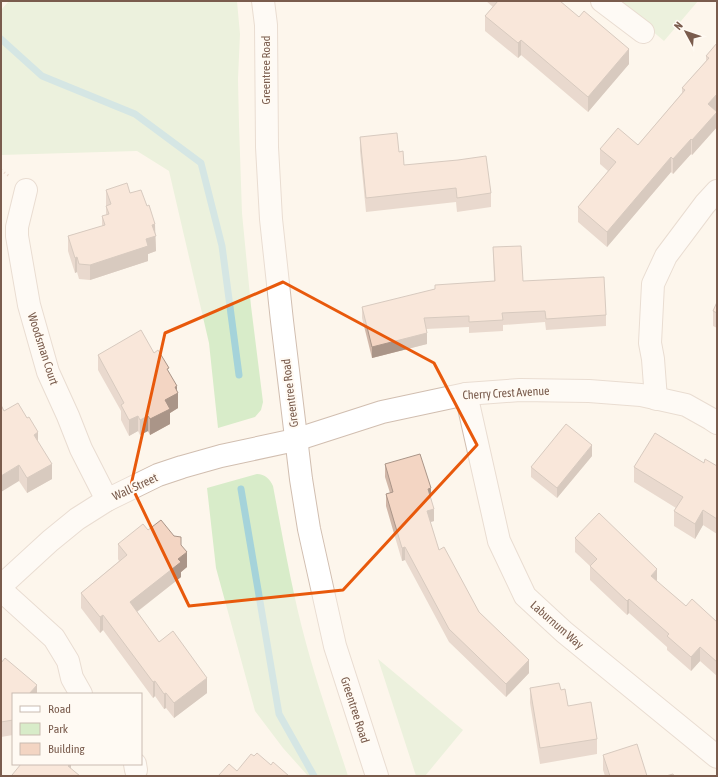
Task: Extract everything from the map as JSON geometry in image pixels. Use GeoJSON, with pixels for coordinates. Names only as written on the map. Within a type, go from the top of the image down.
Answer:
{"type":"FeatureCollection","features":[{"type":"Feature","properties":{"kind":"street","name":"Greentree Road"},"geometry":{"type":"LineString","coordinates":[[263,1],[266,25],[267,147],[271,219],[295,440],[309,529],[335,646],[377,776]]}},
{"type":"Feature","properties":{"kind":"street"},"geometry":{"type":"LineString","coordinates":[[602,1],[643,32]]}},
{"type":"Feature","properties":{"kind":"street","name":"Woodsman Court"},"geometry":{"type":"LineString","coordinates":[[26,190],[17,227],[17,236],[29,305],[48,372],[81,449],[107,500]]}},
{"type":"Feature","properties":{"kind":"street"},"geometry":{"type":"LineString","coordinates":[[656,399],[653,359],[650,343],[653,284],[666,256],[705,204],[717,191]]}},
{"type":"Feature","properties":{"kind":"street","name":"Cherry Crest Avenue"},"geometry":{"type":"LineString","coordinates":[[295,440],[382,412],[466,394],[520,390],[589,391],[640,395],[686,404],[717,423]]}},
{"type":"Feature","properties":{"kind":"street","name":"Laburnum Way"},"geometry":{"type":"LineString","coordinates":[[466,394],[499,541],[525,596],[564,632],[717,757]]}},
{"type":"Feature","properties":{"kind":"street","name":"Wall Street"},"geometry":{"type":"LineString","coordinates":[[1,586],[50,541],[77,519],[107,500],[158,475],[182,467],[221,456],[295,440]]}},
{"type":"Feature","properties":{"kind":"street"},"geometry":{"type":"LineString","coordinates":[[1,590],[54,638],[68,661],[72,678],[80,693]]}},
{"type":"Feature","properties":{"kind":"highlighted area"},"geometry":{"type":"Polygon","coordinates":[[[283,282],[434,363],[477,445],[343,590],[189,606],[131,485],[165,333],[283,282]]]}},
{"type":"Feature","properties":{"kind":"green space"},"geometry":{"type":"Polygon","coordinates":[[[9,1],[237,1],[240,34],[238,79],[242,213],[251,306],[263,402],[261,410],[255,417],[218,428],[209,343],[169,171],[137,151],[1,155],[1,10],[9,1]]]}},
{"type":"Feature","properties":{"kind":"green space"},"geometry":{"type":"Polygon","coordinates":[[[617,1],[698,1],[664,41],[617,1]]]}},
{"type":"Feature","properties":{"kind":"green space"},"geometry":{"type":"Polygon","coordinates":[[[257,474],[267,477],[273,486],[292,584],[306,643],[348,776],[308,776],[283,748],[255,711],[216,568],[207,488],[257,474]]]}},
{"type":"Feature","properties":{"kind":"green space"},"geometry":{"type":"Polygon","coordinates":[[[378,659],[463,730],[425,776],[416,776],[378,659]]]}},
{"type":"Feature","properties":{"kind":"building"},"geometry":{"type":"Polygon","coordinates":[[[498,1],[560,1],[579,17],[584,11],[629,49],[588,97],[521,40],[518,43],[485,16],[498,1]]]}},
{"type":"Feature","properties":{"kind":"building"},"geometry":{"type":"Polygon","coordinates":[[[717,43],[717,94],[708,104],[717,112],[673,159],[671,157],[607,232],[578,207],[616,162],[600,149],[618,128],[638,145],[685,90],[682,88],[709,58],[706,56],[717,43]]]}},
{"type":"Feature","properties":{"kind":"building"},"geometry":{"type":"Polygon","coordinates":[[[397,133],[399,152],[403,151],[404,165],[486,156],[491,193],[457,198],[456,188],[366,198],[360,137],[397,133]]]}},
{"type":"Feature","properties":{"kind":"building"},"geometry":{"type":"Polygon","coordinates":[[[127,183],[130,193],[141,190],[147,206],[149,205],[155,224],[152,225],[156,236],[146,239],[148,246],[90,265],[79,264],[77,257],[75,258],[68,236],[105,225],[102,216],[109,214],[106,206],[111,204],[106,190],[127,183]]]}},
{"type":"Feature","properties":{"kind":"building"},"geometry":{"type":"Polygon","coordinates":[[[521,246],[523,281],[604,277],[606,315],[546,319],[545,311],[502,313],[503,320],[469,322],[469,316],[424,318],[427,333],[372,347],[362,307],[435,289],[435,285],[495,281],[493,247],[521,246]]]}},
{"type":"Feature","properties":{"kind":"building"},"geometry":{"type":"Polygon","coordinates":[[[717,302],[717,313],[713,311],[717,302]]]}},
{"type":"Feature","properties":{"kind":"building"},"geometry":{"type":"Polygon","coordinates":[[[141,330],[154,353],[158,350],[169,368],[167,369],[177,386],[175,387],[178,393],[165,400],[170,409],[150,419],[148,416],[140,420],[138,416],[129,420],[121,405],[124,403],[98,355],[141,330]]]}},
{"type":"Feature","properties":{"kind":"building"},"geometry":{"type":"Polygon","coordinates":[[[18,403],[38,432],[34,435],[52,464],[27,478],[19,465],[1,476],[1,405],[4,411],[18,403]]]}},
{"type":"Feature","properties":{"kind":"building"},"geometry":{"type":"Polygon","coordinates":[[[566,424],[592,445],[557,488],[531,467],[566,424]]]}},
{"type":"Feature","properties":{"kind":"building"},"geometry":{"type":"Polygon","coordinates":[[[655,433],[704,463],[705,459],[717,466],[717,519],[703,510],[695,524],[674,511],[683,497],[634,467],[655,433]]]}},
{"type":"Feature","properties":{"kind":"building"},"geometry":{"type":"Polygon","coordinates":[[[420,454],[431,488],[428,489],[434,509],[427,511],[439,550],[444,547],[479,612],[529,660],[506,684],[449,629],[405,547],[402,548],[386,494],[393,492],[385,464],[420,454]]]}},
{"type":"Feature","properties":{"kind":"building"},"geometry":{"type":"Polygon","coordinates":[[[599,513],[657,569],[651,576],[686,606],[692,599],[717,622],[717,662],[700,647],[691,657],[667,636],[669,634],[629,599],[627,601],[590,566],[597,559],[575,538],[599,513]]]}},
{"type":"Feature","properties":{"kind":"building"},"geometry":{"type":"Polygon","coordinates":[[[161,520],[174,536],[181,537],[181,545],[187,552],[178,559],[181,562],[130,602],[159,642],[173,631],[207,678],[174,703],[166,693],[164,694],[155,681],[153,682],[103,615],[100,617],[81,593],[127,555],[118,544],[143,524],[148,530],[161,520]]]}},
{"type":"Feature","properties":{"kind":"building"},"geometry":{"type":"Polygon","coordinates":[[[5,658],[37,685],[30,693],[12,693],[12,720],[1,722],[1,663],[5,658]]]}},
{"type":"Feature","properties":{"kind":"building"},"geometry":{"type":"Polygon","coordinates":[[[559,683],[561,690],[565,689],[568,706],[591,702],[597,739],[540,748],[530,688],[559,683]]]}},
{"type":"Feature","properties":{"kind":"building"},"geometry":{"type":"Polygon","coordinates":[[[637,744],[647,776],[610,776],[603,755],[637,744]]]}},
{"type":"Feature","properties":{"kind":"building"},"geometry":{"type":"Polygon","coordinates":[[[257,753],[271,765],[273,762],[289,776],[218,776],[229,764],[237,771],[251,754],[254,756],[257,753]]]}},
{"type":"Feature","properties":{"kind":"building"},"geometry":{"type":"Polygon","coordinates":[[[20,765],[69,765],[68,766],[80,776],[14,776],[12,775],[20,765]]]}},
{"type":"Feature","properties":{"kind":"waterway"},"geometry":{"type":"LineString","coordinates":[[1,39],[42,76],[135,114],[201,163],[222,246],[239,375]]}},
{"type":"Feature","properties":{"kind":"waterway"},"geometry":{"type":"LineString","coordinates":[[241,489],[279,714],[314,776]]}}]}
